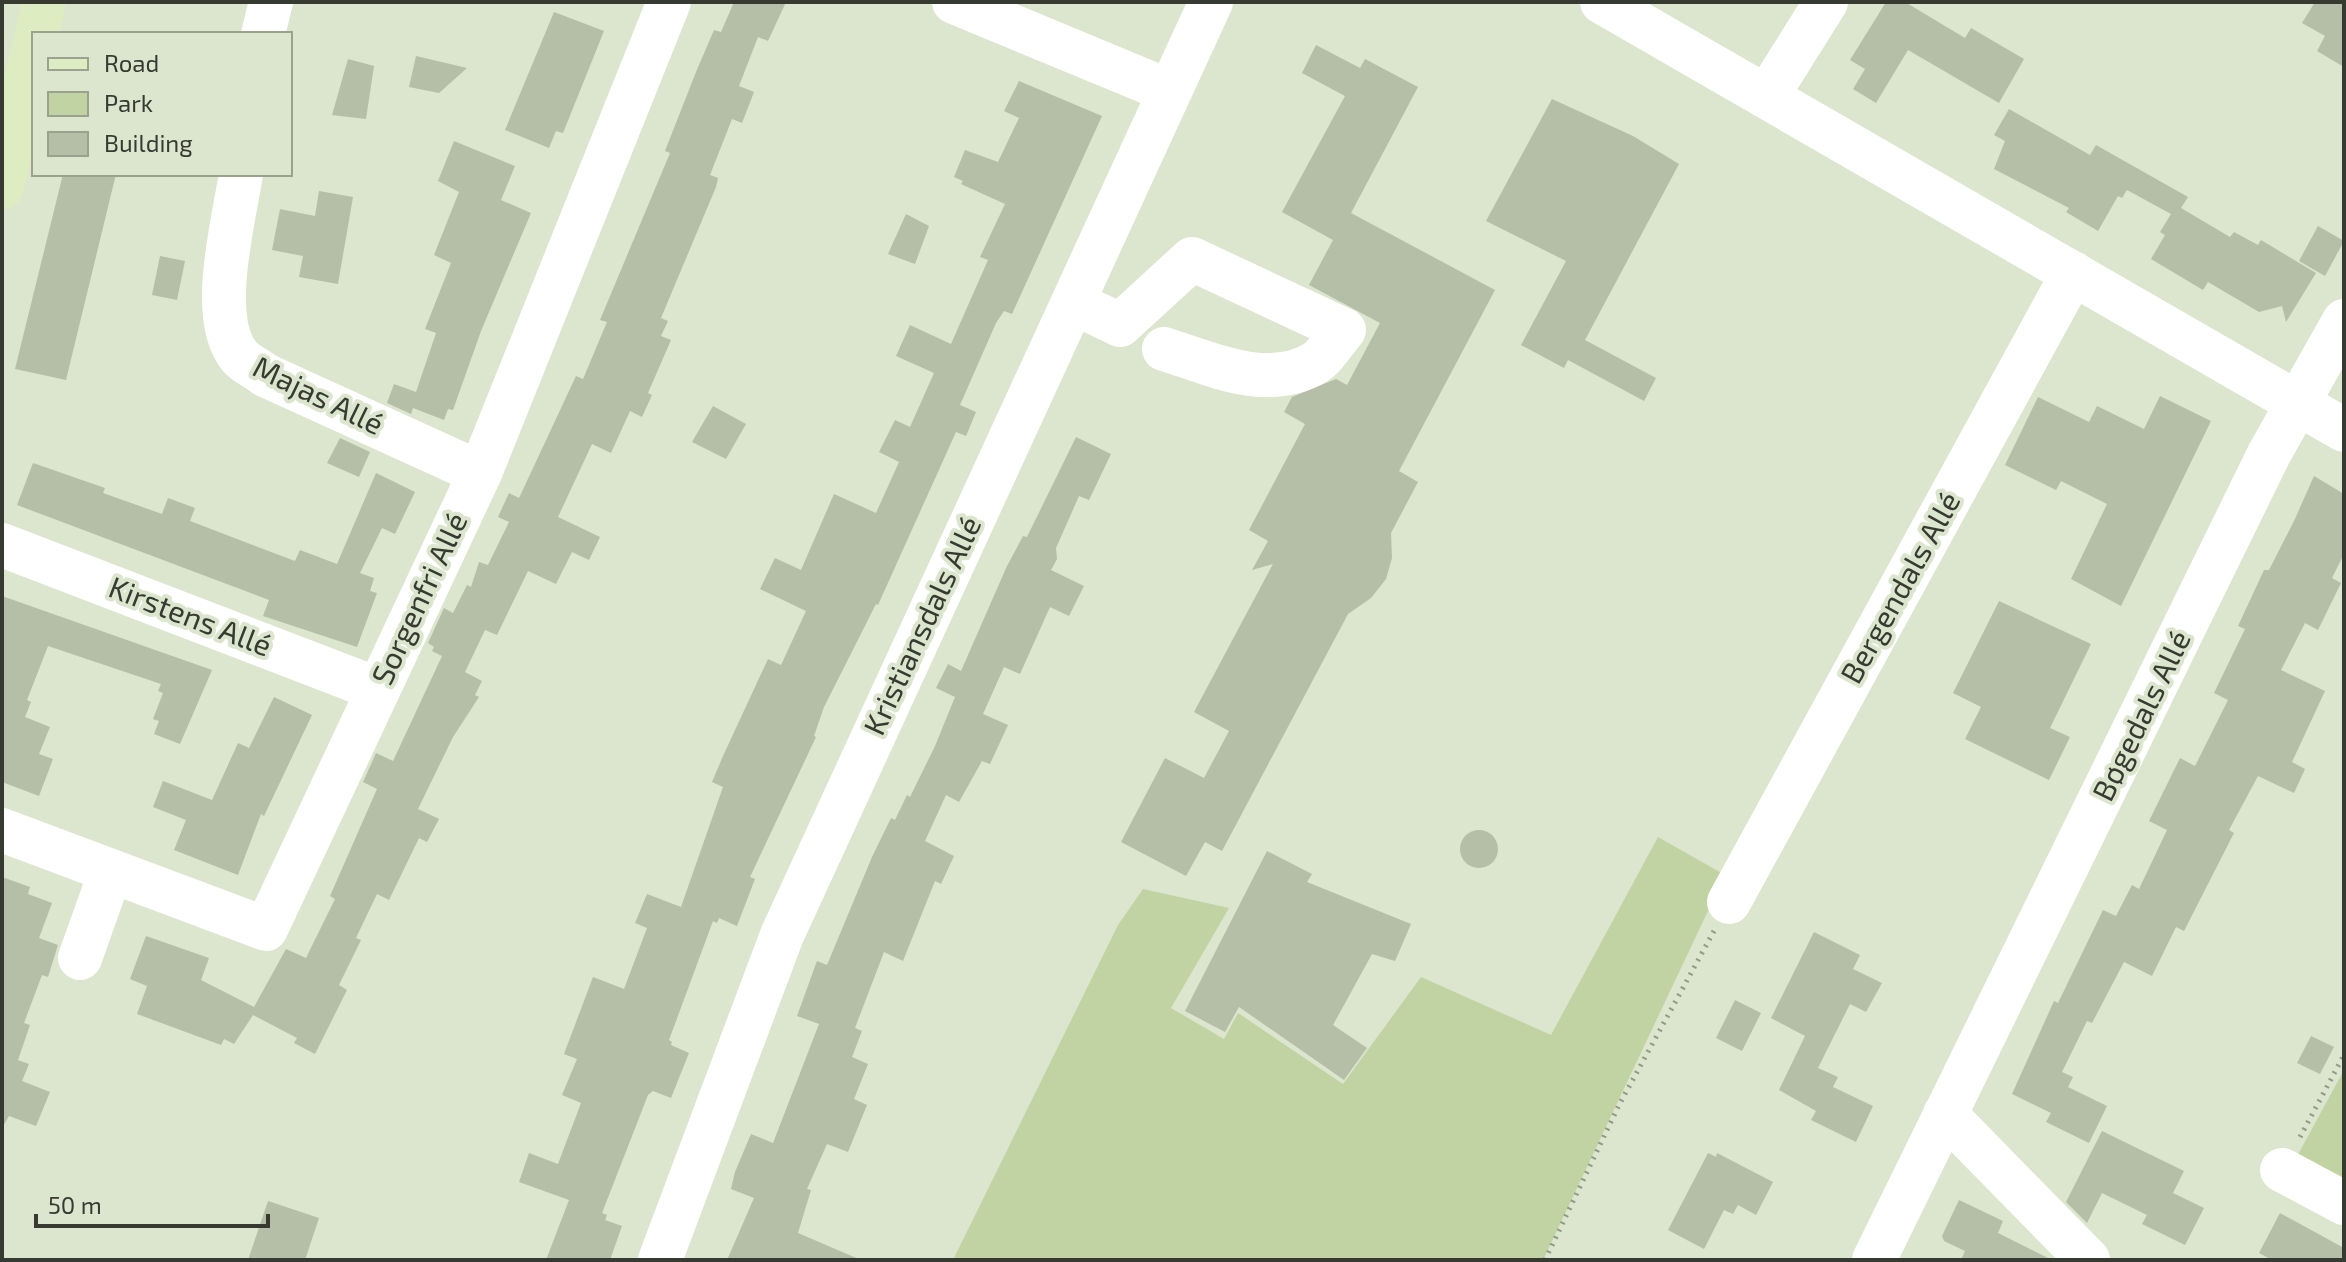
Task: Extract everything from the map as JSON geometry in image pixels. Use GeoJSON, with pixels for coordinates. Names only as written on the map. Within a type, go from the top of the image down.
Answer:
{"type":"FeatureCollection","features":[{"type":"Feature","properties":{"kind":"main road"},"geometry":{"type":"LineString","coordinates":[[37,32],[44,2]]}},
{"type":"Feature","properties":{"kind":"main road"},"geometry":{"type":"LineString","coordinates":[[2,187],[32,54]]}},
{"type":"Feature","properties":{"kind":"street"},"geometry":{"type":"LineString","coordinates":[[264,32],[271,2]]}},
{"type":"Feature","properties":{"kind":"street","name":"Sorgenfri Allé"},"geometry":{"type":"LineString","coordinates":[[2,830],[266,929],[480,473],[669,2]]}},
{"type":"Feature","properties":{"kind":"street"},"geometry":{"type":"LineString","coordinates":[[954,2],[1169,91]]}},
{"type":"Feature","properties":{"kind":"street","name":"Kristiansdals Allé"},"geometry":{"type":"LineString","coordinates":[[660,1260],[782,935],[1211,2]]}},
{"type":"Feature","properties":{"kind":"street"},"geometry":{"type":"LineString","coordinates":[[1602,2],[2344,430]]}},
{"type":"Feature","properties":{"kind":"street"},"geometry":{"type":"LineString","coordinates":[[1767,96],[1826,2]]}},
{"type":"Feature","properties":{"kind":"street","name":"Majas Allé"},"geometry":{"type":"LineString","coordinates":[[241,176],[223,297],[228,333],[239,357],[265,375],[480,473]]}},
{"type":"Feature","properties":{"kind":"street"},"geometry":{"type":"LineString","coordinates":[[1074,303],[1120,325],[1192,259],[1344,330],[1316,362],[1281,376],[1241,374],[1164,349]]}},
{"type":"Feature","properties":{"kind":"street","name":"Bergendals Allé"},"geometry":{"type":"LineString","coordinates":[[1729,902],[2073,273]]}},
{"type":"Feature","properties":{"kind":"street","name":"Bøgedals Allé"},"geometry":{"type":"LineString","coordinates":[[1874,1260],[2297,402],[2344,321]]}},
{"type":"Feature","properties":{"kind":"street","name":"Kirstens Allé"},"geometry":{"type":"LineString","coordinates":[[2,545],[377,689]]}},
{"type":"Feature","properties":{"kind":"street"},"geometry":{"type":"LineString","coordinates":[[80,958],[111,871]]}},
{"type":"Feature","properties":{"kind":"street"},"geometry":{"type":"LineString","coordinates":[[1945,1114],[2088,1260]]}},
{"type":"Feature","properties":{"kind":"street"},"geometry":{"type":"LineString","coordinates":[[2282,1170],[2344,1203]]}},
{"type":"Feature","properties":{"kind":"path"},"geometry":{"type":"LineString","coordinates":[[1545,1260],[1619,1105],[1729,902]]}},
{"type":"Feature","properties":{"kind":"path"},"geometry":{"type":"LineString","coordinates":[[2282,1170],[2344,1055]]}},
{"type":"Feature","properties":{"kind":"green space"},"geometry":{"type":"Polygon","coordinates":[[[1658,837],[1725,875],[1543,1260],[953,1260],[1118,925],[1143,889],[1229,908],[1171,1008],[1224,1039],[1238,1013],[1343,1084],[1421,977],[1551,1035],[1658,837]]]}},
{"type":"Feature","properties":{"kind":"green space"},"geometry":{"type":"Polygon","coordinates":[[[2344,1070],[2344,1189],[2294,1162],[2344,1070]]]}},
{"type":"Feature","properties":{"kind":"building"},"geometry":{"type":"Polygon","coordinates":[[[734,2],[786,2],[768,41],[758,37],[739,86],[754,92],[742,123],[732,119],[710,175],[718,178],[716,187],[661,318],[668,321],[661,336],[671,340],[648,393],[652,395],[642,417],[630,411],[611,453],[592,444],[558,517],[600,537],[589,560],[572,552],[556,584],[528,571],[497,635],[485,630],[465,672],[482,681],[475,695],[479,697],[453,737],[418,809],[439,819],[427,842],[419,838],[389,900],[377,894],[356,938],[361,940],[339,985],[347,990],[315,1054],[294,1043],[297,1038],[253,1015],[234,1044],[224,1039],[221,1045],[137,1014],[147,986],[130,979],[146,936],[209,958],[201,980],[254,1007],[286,949],[306,958],[335,899],[330,896],[377,789],[363,782],[376,753],[393,761],[442,656],[432,651],[434,647],[428,643],[444,608],[453,613],[467,585],[471,587],[479,562],[488,565],[509,522],[498,517],[509,493],[519,498],[576,376],[583,379],[607,322],[600,320],[670,153],[665,151],[696,72],[714,30],[721,32],[734,2]]]}},
{"type":"Feature","properties":{"kind":"building"},"geometry":{"type":"Polygon","coordinates":[[[1886,2],[1905,2],[1965,38],[1971,28],[2024,59],[1999,103],[1908,50],[1876,103],[1853,89],[1865,69],[1850,60],[1886,2]]]}},
{"type":"Feature","properties":{"kind":"building"},"geometry":{"type":"Polygon","coordinates":[[[2315,2],[2344,2],[2344,67],[2317,51],[2325,36],[2302,23],[2315,2]]]}},
{"type":"Feature","properties":{"kind":"building"},"geometry":{"type":"Polygon","coordinates":[[[554,12],[604,31],[563,133],[556,131],[549,148],[505,130],[554,12]]]}},
{"type":"Feature","properties":{"kind":"building"},"geometry":{"type":"Polygon","coordinates":[[[1316,45],[1360,68],[1365,59],[1418,87],[1351,213],[1495,290],[1399,471],[1418,482],[1391,533],[1392,558],[1386,579],[1371,598],[1348,614],[1222,851],[1205,842],[1186,876],[1121,842],[1165,758],[1204,778],[1229,731],[1194,712],[1273,564],[1252,570],[1268,541],[1249,530],[1305,424],[1284,412],[1292,397],[1336,379],[1347,385],[1380,323],[1309,285],[1333,240],[1282,212],[1345,96],[1302,73],[1316,45]]]}},
{"type":"Feature","properties":{"kind":"building"},"geometry":{"type":"Polygon","coordinates":[[[416,56],[467,68],[439,93],[409,87],[416,56]]]}},
{"type":"Feature","properties":{"kind":"building"},"geometry":{"type":"Polygon","coordinates":[[[348,59],[374,66],[366,119],[332,115],[348,59]]]}},
{"type":"Feature","properties":{"kind":"building"},"geometry":{"type":"Polygon","coordinates":[[[1019,81],[1102,116],[1012,314],[1004,311],[996,323],[960,405],[976,412],[966,436],[956,432],[878,605],[824,707],[816,737],[750,877],[755,879],[737,926],[719,918],[717,923],[713,921],[669,1040],[671,1045],[689,1053],[671,1098],[653,1091],[648,1095],[602,1213],[607,1215],[605,1220],[622,1226],[610,1260],[546,1260],[569,1200],[519,1182],[529,1153],[558,1164],[581,1103],[562,1095],[577,1059],[564,1054],[593,977],[624,989],[647,928],[635,923],[647,894],[681,907],[723,787],[712,782],[768,659],[781,665],[806,611],[760,589],[775,558],[801,570],[834,494],[876,513],[899,462],[879,452],[895,420],[910,427],[934,373],[896,356],[910,325],[951,344],[988,260],[980,257],[1005,204],[961,184],[963,181],[954,177],[965,150],[998,162],[1019,118],[1004,111],[1019,81]]]}},
{"type":"Feature","properties":{"kind":"building"},"geometry":{"type":"Polygon","coordinates":[[[1552,99],[1633,136],[1679,164],[1585,340],[1656,378],[1644,401],[1568,360],[1564,368],[1521,345],[1566,261],[1486,221],[1552,99]]]}},
{"type":"Feature","properties":{"kind":"building"},"geometry":{"type":"Polygon","coordinates":[[[2009,109],[2090,155],[2096,145],[2188,197],[2181,208],[2230,237],[2234,232],[2258,245],[2261,240],[2316,273],[2286,322],[2282,306],[2259,312],[2208,282],[2203,290],[2151,259],[2165,235],[2160,232],[2171,214],[2127,190],[2122,198],[2118,196],[2098,231],[2066,212],[2069,208],[1994,169],[2005,141],[1994,135],[2009,109]]]}},
{"type":"Feature","properties":{"kind":"building"},"geometry":{"type":"Polygon","coordinates":[[[454,141],[515,166],[501,200],[531,213],[481,331],[453,410],[448,409],[444,420],[413,408],[411,414],[387,403],[394,384],[416,392],[436,333],[425,329],[451,263],[434,255],[459,192],[438,181],[454,141]]]}},
{"type":"Feature","properties":{"kind":"building"},"geometry":{"type":"Polygon","coordinates":[[[63,176],[116,176],[66,380],[15,369],[63,176]]]}},
{"type":"Feature","properties":{"kind":"building"},"geometry":{"type":"Polygon","coordinates":[[[319,191],[353,197],[338,284],[299,277],[303,256],[272,250],[280,209],[315,216],[319,191]]]}},
{"type":"Feature","properties":{"kind":"building"},"geometry":{"type":"Polygon","coordinates":[[[906,214],[929,226],[915,264],[888,254],[906,214]]]}},
{"type":"Feature","properties":{"kind":"building"},"geometry":{"type":"Polygon","coordinates":[[[2318,226],[2344,241],[2325,276],[2299,261],[2318,226]]]}},
{"type":"Feature","properties":{"kind":"building"},"geometry":{"type":"Polygon","coordinates":[[[160,256],[185,261],[177,300],[152,295],[160,256]]]}},
{"type":"Feature","properties":{"kind":"building"},"geometry":{"type":"Polygon","coordinates":[[[2160,396],[2211,421],[2121,606],[2071,579],[2107,504],[2061,481],[2056,490],[2005,465],[2038,397],[2089,422],[2097,406],[2144,429],[2160,396]]]}},
{"type":"Feature","properties":{"kind":"building"},"geometry":{"type":"Polygon","coordinates":[[[713,406],[746,424],[726,459],[692,442],[713,406]]]}},
{"type":"Feature","properties":{"kind":"building"},"geometry":{"type":"Polygon","coordinates":[[[1076,437],[1111,454],[1089,500],[1079,496],[1056,548],[1057,559],[1051,570],[1084,586],[1069,616],[1050,607],[1020,674],[1004,667],[983,714],[1008,725],[990,764],[982,761],[959,802],[946,795],[925,841],[954,856],[941,884],[935,881],[903,961],[884,952],[855,1028],[862,1031],[852,1057],[868,1064],[854,1099],[867,1105],[848,1152],[827,1144],[807,1189],[811,1190],[798,1233],[861,1260],[727,1260],[754,1198],[731,1189],[735,1172],[751,1134],[773,1143],[819,1024],[797,1016],[817,961],[827,965],[891,818],[895,820],[907,795],[910,797],[935,746],[955,697],[936,688],[948,664],[961,671],[1007,566],[1023,536],[1027,537],[1076,437]]]}},
{"type":"Feature","properties":{"kind":"building"},"geometry":{"type":"Polygon","coordinates":[[[340,438],[370,452],[359,477],[327,463],[340,438]]]}},
{"type":"Feature","properties":{"kind":"building"},"geometry":{"type":"Polygon","coordinates":[[[33,463],[105,488],[103,493],[162,514],[168,498],[195,508],[190,521],[295,561],[300,550],[337,564],[376,473],[415,492],[395,534],[382,528],[360,573],[374,578],[370,591],[377,593],[357,647],[263,616],[269,600],[17,505],[33,463]]]}},
{"type":"Feature","properties":{"kind":"building"},"geometry":{"type":"Polygon","coordinates":[[[2314,476],[2344,494],[2344,554],[2332,578],[2341,583],[2318,630],[2305,623],[2281,670],[2325,691],[2292,762],[2305,769],[2294,793],[2258,776],[2229,830],[2234,833],[2184,931],[2176,927],[2152,976],[2124,962],[2092,1023],[2087,1021],[2062,1072],[2073,1077],[2068,1087],[2107,1106],[2089,1143],[2046,1122],[2051,1113],[2012,1094],[2054,1001],[2058,1003],[2103,910],[2116,916],[2132,885],[2139,889],[2167,830],[2149,821],[2180,758],[2195,766],[2228,700],[2214,693],[2245,629],[2238,626],[2264,570],[2269,570],[2294,521],[2314,476]]]}},
{"type":"Feature","properties":{"kind":"building"},"geometry":{"type":"Polygon","coordinates":[[[2,596],[212,670],[180,744],[154,734],[159,721],[153,719],[163,693],[158,691],[161,684],[48,646],[27,700],[31,702],[25,717],[50,727],[39,754],[53,759],[39,796],[2,782],[2,596]]]}},
{"type":"Feature","properties":{"kind":"building"},"geometry":{"type":"Polygon","coordinates":[[[1999,601],[2091,644],[2050,728],[2070,737],[2049,780],[1965,739],[1981,707],[1953,693],[1999,601]]]}},
{"type":"Feature","properties":{"kind":"building"},"geometry":{"type":"Polygon","coordinates":[[[274,697],[312,715],[264,816],[261,814],[238,875],[174,850],[186,820],[153,807],[163,781],[212,800],[238,743],[249,748],[274,697]]]}},
{"type":"Feature","properties":{"kind":"building"},"geometry":{"type":"Polygon","coordinates":[[[1479,830],[1493,835],[1498,849],[1493,863],[1479,868],[1465,863],[1460,849],[1465,835],[1479,830]]]}},
{"type":"Feature","properties":{"kind":"building"},"geometry":{"type":"Polygon","coordinates":[[[1267,851],[1312,874],[1307,882],[1411,924],[1395,961],[1372,954],[1333,1025],[1367,1048],[1344,1080],[1239,1007],[1225,1032],[1185,1011],[1267,851]]]}},
{"type":"Feature","properties":{"kind":"building"},"geometry":{"type":"Polygon","coordinates":[[[2,877],[30,887],[28,894],[52,903],[39,938],[58,945],[48,977],[42,975],[24,1023],[30,1025],[18,1060],[29,1064],[22,1081],[50,1092],[36,1126],[9,1116],[2,1128],[2,877]]]}},
{"type":"Feature","properties":{"kind":"building"},"geometry":{"type":"Polygon","coordinates":[[[1814,932],[1860,955],[1853,969],[1882,983],[1866,1012],[1850,1004],[1818,1068],[1838,1077],[1833,1087],[1873,1106],[1856,1142],[1811,1120],[1816,1111],[1779,1090],[1805,1036],[1771,1018],[1814,932]]]}},
{"type":"Feature","properties":{"kind":"building"},"geometry":{"type":"Polygon","coordinates":[[[1735,1000],[1761,1013],[1742,1051],[1716,1038],[1735,1000]]]}},
{"type":"Feature","properties":{"kind":"building"},"geometry":{"type":"Polygon","coordinates":[[[2311,1036],[2334,1047],[2320,1074],[2297,1063],[2311,1036]]]}},
{"type":"Feature","properties":{"kind":"building"},"geometry":{"type":"Polygon","coordinates":[[[2102,1131],[2184,1171],[2173,1193],[2204,1208],[2185,1245],[2142,1224],[2147,1215],[2102,1193],[2087,1223],[2066,1202],[2102,1131]]]}},
{"type":"Feature","properties":{"kind":"building"},"geometry":{"type":"Polygon","coordinates":[[[1708,1153],[1716,1157],[1717,1153],[1773,1182],[1756,1215],[1738,1205],[1733,1214],[1724,1210],[1704,1249],[1668,1230],[1708,1153]]]}},
{"type":"Feature","properties":{"kind":"building"},"geometry":{"type":"Polygon","coordinates":[[[1959,1200],[2003,1221],[1998,1233],[2052,1260],[1961,1260],[1965,1251],[1944,1241],[1942,1236],[1959,1200]]]}},
{"type":"Feature","properties":{"kind":"building"},"geometry":{"type":"Polygon","coordinates":[[[268,1201],[319,1218],[305,1260],[248,1260],[268,1201]]]}},
{"type":"Feature","properties":{"kind":"building"},"geometry":{"type":"Polygon","coordinates":[[[2280,1213],[2344,1248],[2344,1260],[2272,1260],[2259,1253],[2280,1213]]]}}]}
